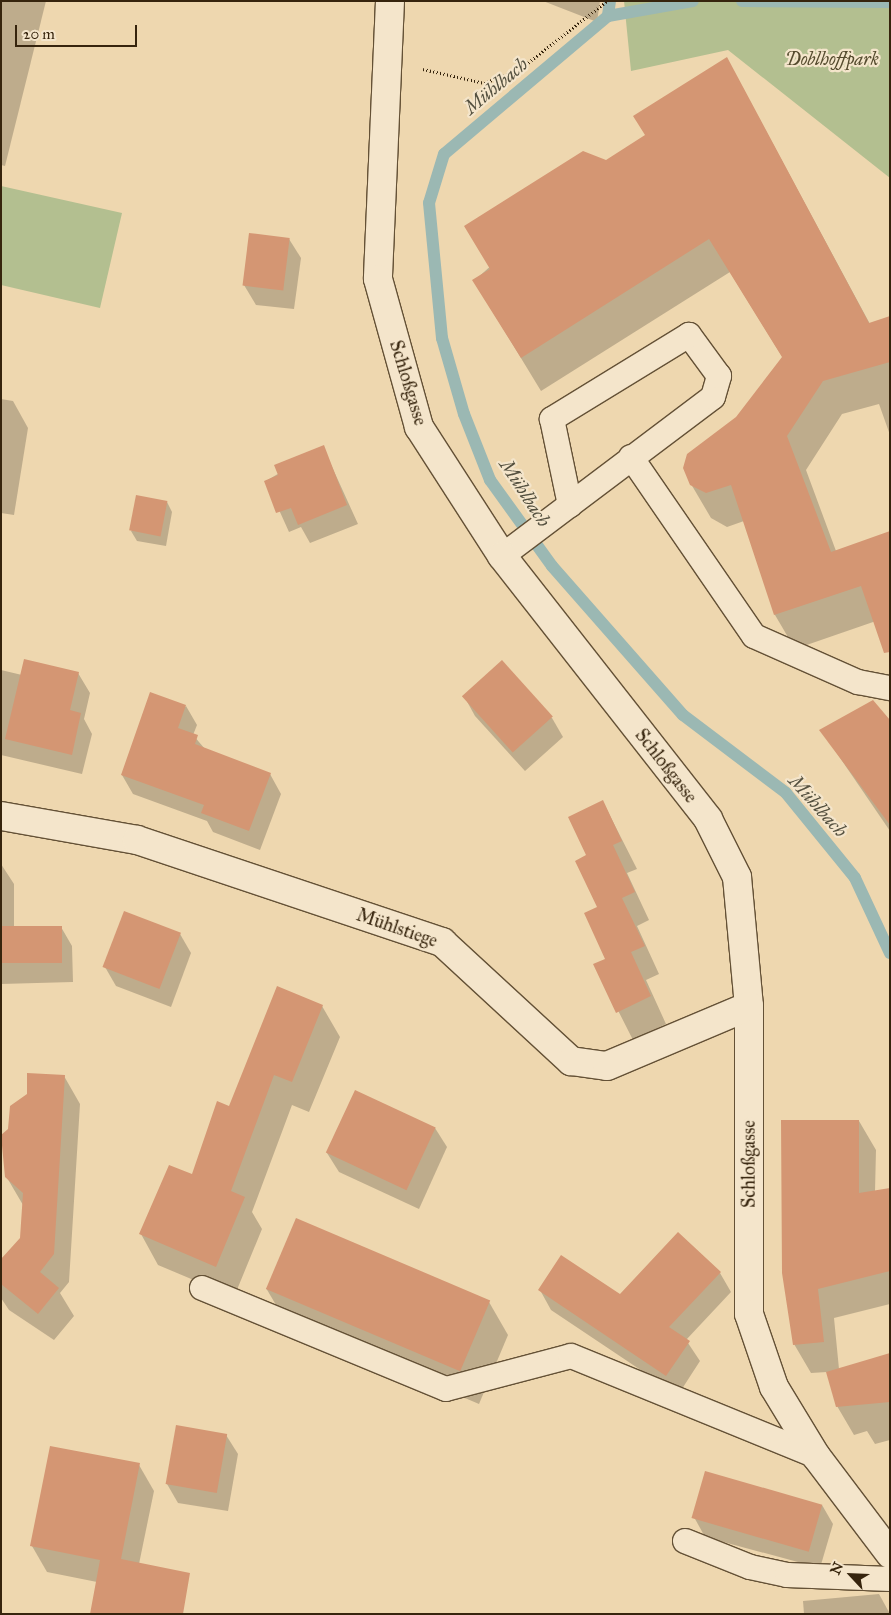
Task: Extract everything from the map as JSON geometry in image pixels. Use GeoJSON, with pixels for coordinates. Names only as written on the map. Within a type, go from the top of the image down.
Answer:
{"type":"FeatureCollection","features":[{"type":"Feature","properties":{"kind":"street","name":"Schloßgasse"},"geometry":{"type":"LineString","coordinates":[[390,1],[378,279],[419,427],[708,819],[737,878],[749,1006],[749,1314],[774,1387],[816,1456],[890,1554]]}},
{"type":"Feature","properties":{"kind":"street","name":"Mühlstiege"},"geometry":{"type":"LineString","coordinates":[[1,816],[137,840],[442,942],[572,1061],[607,1066],[749,1006]]}},
{"type":"Feature","properties":{"kind":"lane"},"geometry":{"type":"LineString","coordinates":[[509,551],[570,505],[631,456],[713,397],[719,376],[690,335],[552,419],[570,505]]}},
{"type":"Feature","properties":{"kind":"lane"},"geometry":{"type":"LineString","coordinates":[[631,456],[754,636],[858,682],[890,688]]}},
{"type":"Feature","properties":{"kind":"lane"},"geometry":{"type":"LineString","coordinates":[[202,1288],[446,1389],[571,1356],[816,1456]]}},
{"type":"Feature","properties":{"kind":"lane"},"geometry":{"type":"LineString","coordinates":[[685,1541],[750,1568],[787,1575],[890,1580]]}},
{"type":"Feature","properties":{"kind":"path"},"geometry":{"type":"LineString","coordinates":[[388,61],[484,83],[520,69],[600,4],[607,1]]}},
{"type":"Feature","properties":{"kind":"green space","name":"Doblhoffpark"},"geometry":{"type":"Polygon","coordinates":[[[624,1],[890,1],[890,178],[728,50],[631,71],[624,1]]]}},
{"type":"Feature","properties":{"kind":"green space"},"geometry":{"type":"Polygon","coordinates":[[[1,186],[122,213],[100,308],[1,285],[1,186]]]}},
{"type":"Feature","properties":{"kind":"building"},"geometry":{"type":"Polygon","coordinates":[[[727,57],[869,323],[890,316],[890,362],[823,381],[787,436],[831,552],[890,531],[890,652],[884,653],[861,586],[774,615],[731,485],[706,493],[690,485],[683,468],[687,454],[736,417],[782,357],[709,239],[521,358],[472,280],[490,269],[464,226],[583,151],[606,160],[645,135],[633,116],[727,57]]]}},
{"type":"Feature","properties":{"kind":"building"},"geometry":{"type":"Polygon","coordinates":[[[249,233],[290,238],[283,291],[243,286],[249,233]]]}},
{"type":"Feature","properties":{"kind":"building"},"geometry":{"type":"Polygon","coordinates":[[[324,445],[347,505],[298,525],[291,508],[276,513],[264,481],[278,475],[274,465],[324,445]]]}},
{"type":"Feature","properties":{"kind":"building"},"geometry":{"type":"Polygon","coordinates":[[[136,495],[167,501],[161,536],[129,530],[136,495]]]}},
{"type":"Feature","properties":{"kind":"building"},"geometry":{"type":"Polygon","coordinates":[[[24,659],[79,672],[70,710],[81,713],[72,755],[5,739],[24,659]]]}},
{"type":"Feature","properties":{"kind":"building"},"geometry":{"type":"Polygon","coordinates":[[[502,660],[553,716],[513,753],[462,696],[502,660]]]}},
{"type":"Feature","properties":{"kind":"building"},"geometry":{"type":"Polygon","coordinates":[[[150,692],[186,705],[178,728],[198,735],[195,744],[271,773],[249,831],[201,813],[204,805],[121,775],[150,692]]]}},
{"type":"Feature","properties":{"kind":"building"},"geometry":{"type":"Polygon","coordinates":[[[873,700],[890,720],[890,825],[819,730],[873,700]]]}},
{"type":"Feature","properties":{"kind":"building"},"geometry":{"type":"Polygon","coordinates":[[[603,800],[622,841],[613,845],[635,892],[622,898],[645,946],[631,952],[651,996],[616,1013],[593,964],[605,959],[584,913],[597,907],[575,861],[586,855],[568,817],[603,800]]]}},
{"type":"Feature","properties":{"kind":"building"},"geometry":{"type":"Polygon","coordinates":[[[124,911],[181,933],[159,989],[102,967],[124,911]]]}},
{"type":"Feature","properties":{"kind":"building"},"geometry":{"type":"Polygon","coordinates":[[[1,926],[62,926],[62,963],[1,963],[1,926]]]}},
{"type":"Feature","properties":{"kind":"building"},"geometry":{"type":"Polygon","coordinates":[[[277,986],[323,1005],[292,1082],[274,1075],[231,1191],[245,1197],[216,1267],[139,1234],[169,1165],[192,1174],[217,1101],[229,1106],[277,986]]]}},
{"type":"Feature","properties":{"kind":"building"},"geometry":{"type":"Polygon","coordinates":[[[27,1073],[65,1075],[54,1254],[40,1272],[59,1288],[38,1314],[1,1284],[1,1259],[20,1238],[23,1193],[5,1177],[1,1135],[8,1129],[10,1106],[27,1094],[27,1073]]]}},
{"type":"Feature","properties":{"kind":"building"},"geometry":{"type":"Polygon","coordinates":[[[355,1090],[436,1128],[407,1190],[326,1153],[355,1090]]]}},
{"type":"Feature","properties":{"kind":"building"},"geometry":{"type":"Polygon","coordinates":[[[781,1120],[859,1120],[859,1193],[890,1188],[890,1271],[818,1289],[824,1342],[793,1345],[782,1273],[781,1120]]]}},
{"type":"Feature","properties":{"kind":"building"},"geometry":{"type":"Polygon","coordinates":[[[296,1218],[490,1300],[460,1371],[266,1289],[296,1218]]]}},
{"type":"Feature","properties":{"kind":"building"},"geometry":{"type":"Polygon","coordinates":[[[678,1232],[721,1272],[669,1327],[690,1341],[666,1376],[538,1290],[561,1255],[620,1294],[678,1232]]]}},
{"type":"Feature","properties":{"kind":"building"},"geometry":{"type":"Polygon","coordinates":[[[890,1353],[890,1402],[836,1407],[826,1372],[890,1353]]]}},
{"type":"Feature","properties":{"kind":"building"},"geometry":{"type":"Polygon","coordinates":[[[176,1425],[227,1434],[217,1493],[166,1484],[176,1425]]]}},
{"type":"Feature","properties":{"kind":"building"},"geometry":{"type":"Polygon","coordinates":[[[50,1446],[140,1463],[121,1559],[190,1573],[183,1614],[90,1614],[100,1560],[30,1546],[50,1446]]]}},
{"type":"Feature","properties":{"kind":"building"},"geometry":{"type":"Polygon","coordinates":[[[705,1471],[822,1505],[809,1552],[691,1518],[705,1471]]]}},
{"type":"Feature","properties":{"kind":"waterway","name":"Mühlbach"},"geometry":{"type":"LineString","coordinates":[[610,1],[608,16],[444,154],[429,203],[442,338],[464,414],[490,480],[552,566],[683,715],[786,793],[855,878],[890,953]]}},
{"type":"Feature","properties":{"kind":"waterway"},"geometry":{"type":"LineString","coordinates":[[608,16],[693,1]]}},
{"type":"Feature","properties":{"kind":"waterway"},"geometry":{"type":"LineString","coordinates":[[742,1],[890,2]]}}]}
